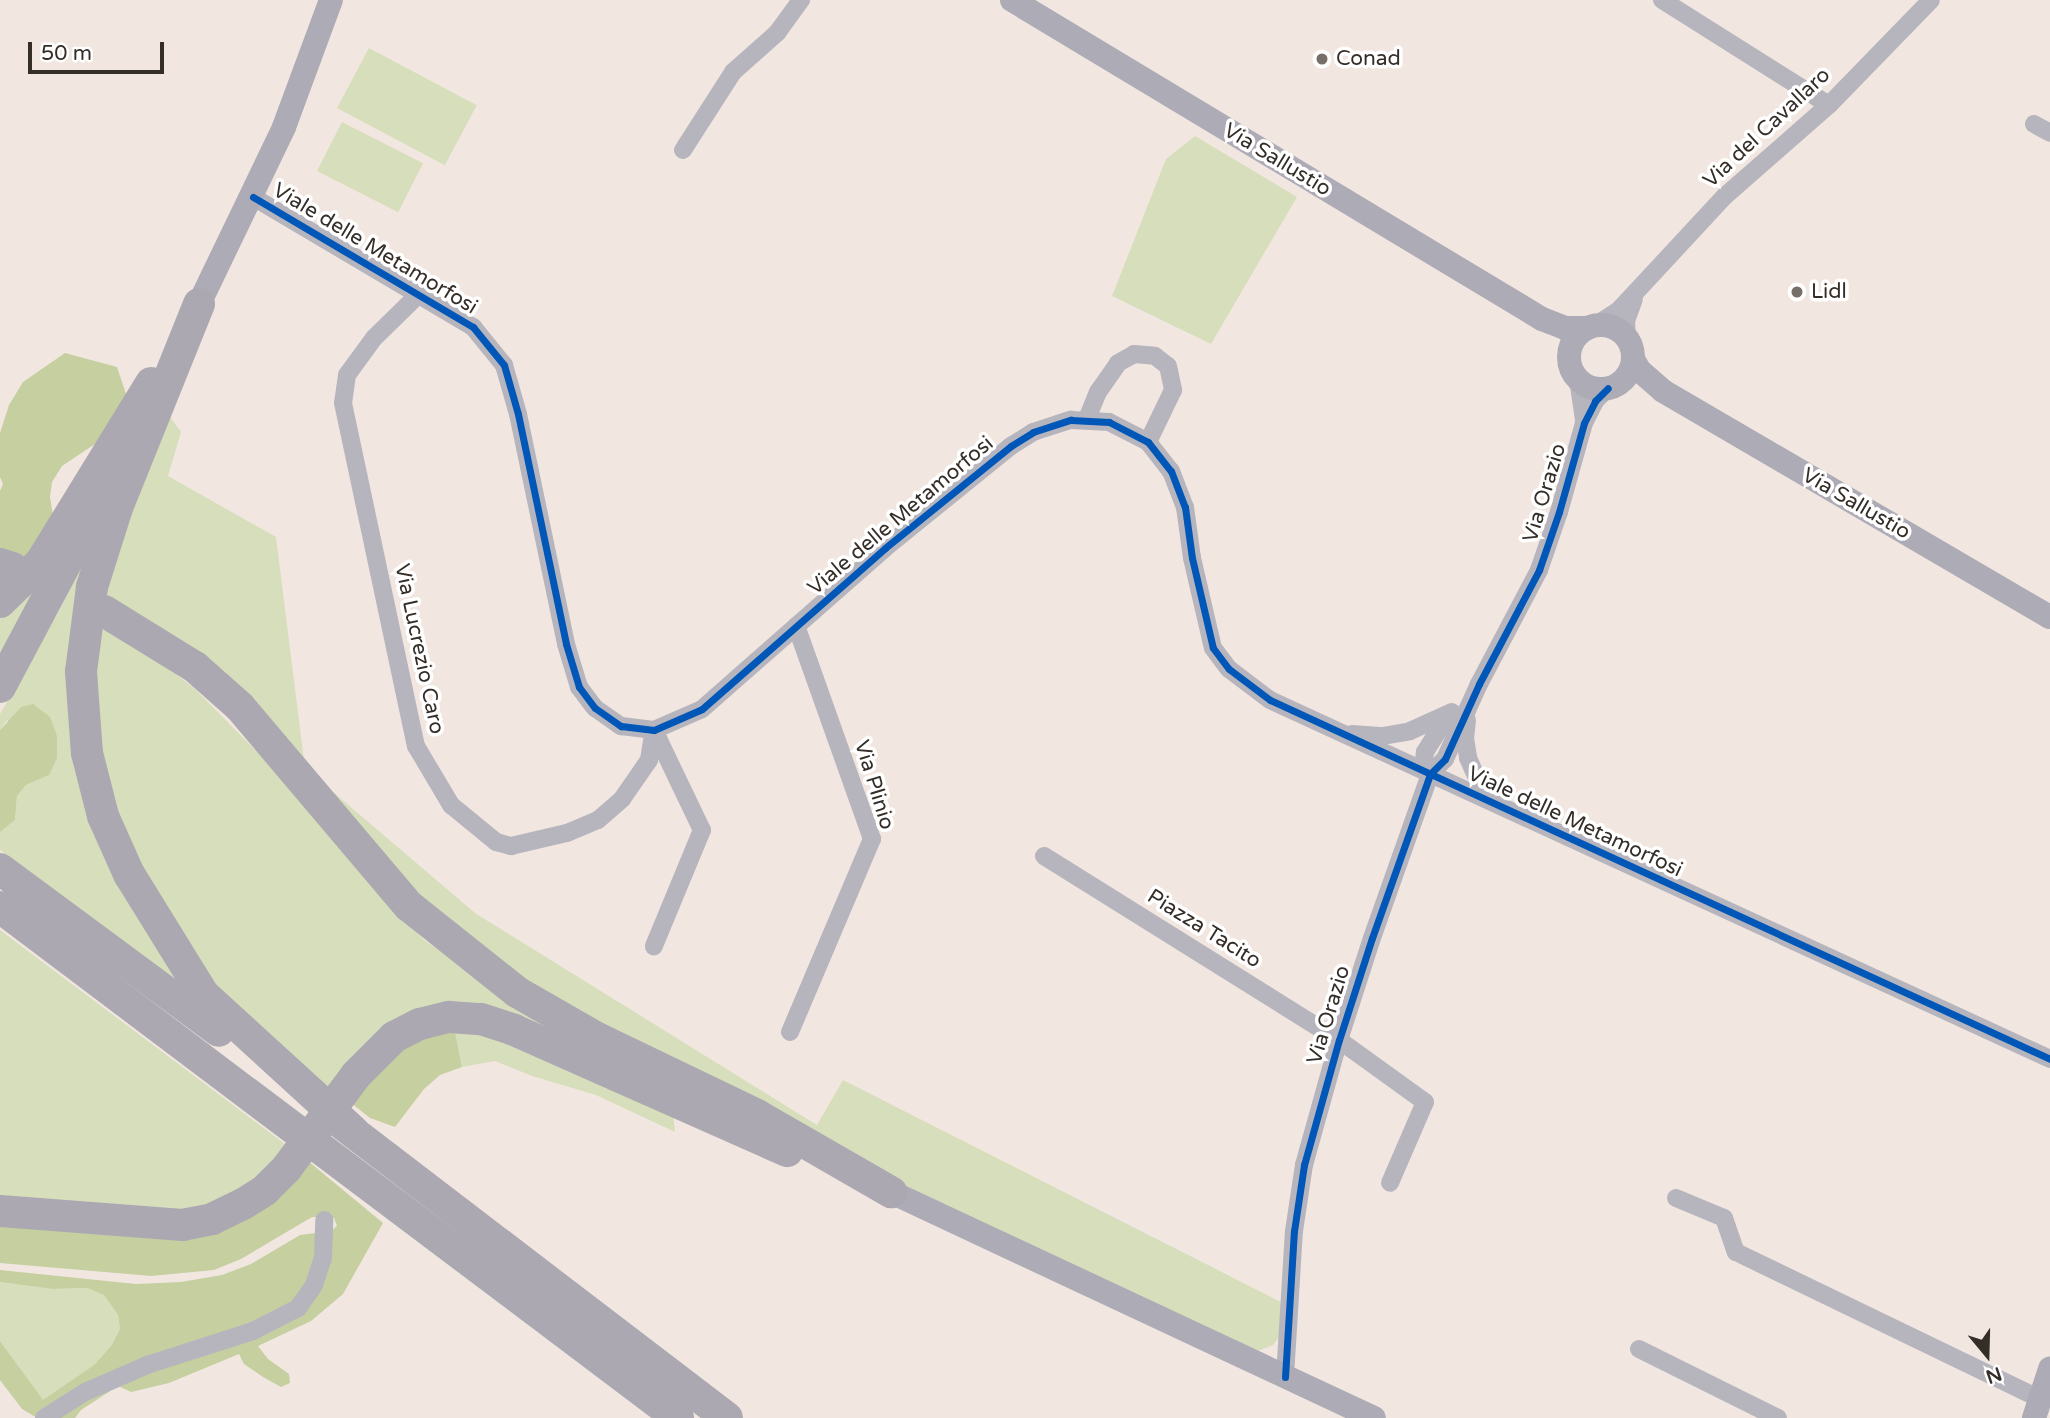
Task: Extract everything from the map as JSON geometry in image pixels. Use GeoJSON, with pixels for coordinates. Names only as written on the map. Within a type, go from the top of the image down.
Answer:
{"type":"FeatureCollection","features":[{"type":"Feature","properties":{"kind":"highway"},"geometry":{"type":"LineString","coordinates":[[0,602],[41,562],[200,304]]}},
{"type":"Feature","properties":{"kind":"highway"},"geometry":{"type":"LineString","coordinates":[[0,687],[46,604],[200,304]]}},
{"type":"Feature","properties":{"kind":"highway"},"geometry":{"type":"LineString","coordinates":[[200,304],[117,508],[92,587],[81,672],[87,753],[103,816],[130,874],[203,994],[353,1131]]}},
{"type":"Feature","properties":{"kind":"highway"},"geometry":{"type":"LineString","coordinates":[[104,611],[195,667],[240,707],[410,906],[517,992],[597,1038],[757,1115],[891,1192]]}},
{"type":"Feature","properties":{"kind":"highway"},"geometry":{"type":"LineString","coordinates":[[0,869],[353,1131],[727,1418]]}},
{"type":"Feature","properties":{"kind":"highway"},"geometry":{"type":"LineString","coordinates":[[0,907],[678,1418]]}},
{"type":"Feature","properties":{"kind":"highway"},"geometry":{"type":"LineString","coordinates":[[0,1211],[182,1225],[212,1219],[265,1190],[286,1169],[356,1075],[394,1037],[420,1024],[449,1017],[481,1019],[514,1030],[739,1131],[891,1192]]}},
{"type":"Feature","properties":{"kind":"street"},"geometry":{"type":"LineString","coordinates":[[200,304],[284,127],[331,0]]}},
{"type":"Feature","properties":{"kind":"street"},"geometry":{"type":"LineString","coordinates":[[683,150],[733,72],[777,33],[801,0]]}},
{"type":"Feature","properties":{"kind":"street","name":"Via Sallustio"},"geometry":{"type":"LineString","coordinates":[[1012,0],[1542,319],[1565,328],[1592,327]]}},
{"type":"Feature","properties":{"kind":"street"},"geometry":{"type":"LineString","coordinates":[[1662,0],[1829,105]]}},
{"type":"Feature","properties":{"kind":"street","name":"Via del Cavallaro"},"geometry":{"type":"LineString","coordinates":[[1592,327],[1619,310],[1726,196],[1829,105],[1922,3]]}},
{"type":"Feature","properties":{"kind":"street"},"geometry":{"type":"LineString","coordinates":[[2034,124],[2050,133]]}},
{"type":"Feature","properties":{"kind":"street","name":"Viale delle Metamorfosi"},"geometry":{"type":"LineString","coordinates":[[253,197],[474,327],[504,365],[518,414],[566,643],[579,687],[595,708],[621,726],[654,730],[702,709],[885,548],[1011,446],[1054,424],[1087,419],[1108,422],[1147,442],[1161,454],[1180,488],[1202,610],[1213,648],[1229,669],[1270,700],[2050,1059]]}},
{"type":"Feature","properties":{"kind":"street","name":"Via Lucrezio Caro"},"geometry":{"type":"LineString","coordinates":[[420,293],[374,338],[346,375],[343,403],[416,747],[451,805],[496,842],[511,846],[567,833],[598,820],[622,799],[649,760],[654,730]]}},
{"type":"Feature","properties":{"kind":"street","name":"Via del Cavallaro"},"geometry":{"type":"LineString","coordinates":[[1630,349],[1628,312],[1637,293]]}},
{"type":"Feature","properties":{"kind":"street","name":"Via Sallustio"},"geometry":{"type":"LineString","coordinates":[[1542,319],[1558,337],[1573,370]]}},
{"type":"Feature","properties":{"kind":"street"},"geometry":{"type":"LineString","coordinates":[[1592,327],[1614,328],[1630,349],[1631,369],[1613,386],[1586,386],[1573,370],[1573,342],[1592,327]]}},
{"type":"Feature","properties":{"kind":"street","name":"Via Sallustio"},"geometry":{"type":"LineString","coordinates":[[1630,349],[1639,370],[1663,391]]}},
{"type":"Feature","properties":{"kind":"street"},"geometry":{"type":"LineString","coordinates":[[1087,419],[1098,392],[1118,363],[1134,354],[1155,356],[1168,366],[1173,390],[1147,442]]}},
{"type":"Feature","properties":{"kind":"street","name":"Via Orazio"},"geometry":{"type":"LineString","coordinates":[[1573,370],[1584,423]]}},
{"type":"Feature","properties":{"kind":"street","name":"Via Sallustio"},"geometry":{"type":"LineString","coordinates":[[1613,386],[1646,385],[1663,391],[2050,617]]}},
{"type":"Feature","properties":{"kind":"street","name":"Via Orazio"},"geometry":{"type":"LineString","coordinates":[[1285,1377],[1298,1198],[1339,1040],[1430,774],[1445,759],[1460,711],[1479,684],[1539,570],[1559,512],[1584,423],[1595,401],[1613,386]]}},
{"type":"Feature","properties":{"kind":"street","name":"Via Plinio"},"geometry":{"type":"LineString","coordinates":[[790,1032],[872,839],[796,626]]}},
{"type":"Feature","properties":{"kind":"street"},"geometry":{"type":"LineString","coordinates":[[1334,730],[1383,736],[1410,731],[1460,711]]}},
{"type":"Feature","properties":{"kind":"street","name":"Via Orazio"},"geometry":{"type":"LineString","coordinates":[[1460,711],[1468,758],[1479,783],[1494,804]]}},
{"type":"Feature","properties":{"kind":"street"},"geometry":{"type":"LineString","coordinates":[[654,730],[702,830],[654,946]]}},
{"type":"Feature","properties":{"kind":"street","name":"Piazza Tacito"},"geometry":{"type":"LineString","coordinates":[[1044,856],[1339,1040],[1425,1102],[1390,1183]]}},
{"type":"Feature","properties":{"kind":"street"},"geometry":{"type":"LineString","coordinates":[[891,1192],[1374,1418]]}},
{"type":"Feature","properties":{"kind":"street"},"geometry":{"type":"LineString","coordinates":[[1676,1198],[1724,1218],[1736,1252],[2037,1409],[2050,1369]]}},
{"type":"Feature","properties":{"kind":"street"},"geometry":{"type":"LineString","coordinates":[[44,1418],[85,1392],[147,1365],[253,1331],[298,1308],[314,1285],[323,1258],[324,1220]]}},
{"type":"Feature","properties":{"kind":"street"},"geometry":{"type":"LineString","coordinates":[[1639,1349],[1778,1418]]}},
{"type":"Feature","properties":{"kind":"green space"},"geometry":{"type":"Polygon","coordinates":[[[369,48],[477,105],[445,165],[337,108],[369,48]]]}},
{"type":"Feature","properties":{"kind":"green space"},"geometry":{"type":"Polygon","coordinates":[[[342,122],[423,163],[398,212],[317,171],[342,122]]]}},
{"type":"Feature","properties":{"kind":"green space"},"geometry":{"type":"Polygon","coordinates":[[[1195,136],[1297,197],[1211,344],[1112,296],[1166,159],[1195,136]]]}},
{"type":"Feature","properties":{"kind":"green space"},"geometry":{"type":"Polygon","coordinates":[[[65,353],[117,367],[127,397],[104,438],[62,466],[52,482],[50,497],[54,522],[25,569],[0,558],[0,491],[3,484],[0,477],[0,433],[9,405],[23,382],[65,353]]]}},
{"type":"Feature","properties":{"kind":"green space"},"geometry":{"type":"Polygon","coordinates":[[[170,417],[181,432],[168,476],[276,537],[305,768],[475,913],[817,1125],[843,1080],[1281,1302],[1280,1336],[1273,1345],[1255,1352],[984,1226],[599,1034],[434,924],[294,766],[97,603],[170,417]]]}},
{"type":"Feature","properties":{"kind":"green space"},"geometry":{"type":"Polygon","coordinates":[[[92,546],[73,713],[191,992],[0,850],[0,832],[15,820],[17,796],[26,785],[49,775],[7,720],[0,730],[0,714],[59,611],[92,546]]]}},
{"type":"Feature","properties":{"kind":"green space"},"geometry":{"type":"Polygon","coordinates":[[[44,570],[0,670],[0,614],[44,570]]]}},
{"type":"Feature","properties":{"kind":"green space"},"geometry":{"type":"Polygon","coordinates":[[[97,613],[194,688],[283,778],[424,940],[505,994],[583,1041],[484,1013],[327,1093],[205,984],[137,882],[90,729],[97,613]]]}},
{"type":"Feature","properties":{"kind":"green space"},"geometry":{"type":"Polygon","coordinates":[[[33,704],[50,717],[57,736],[57,758],[49,775],[26,785],[17,796],[15,820],[0,832],[0,730],[21,707],[33,704]]]}},
{"type":"Feature","properties":{"kind":"green space"},"geometry":{"type":"Polygon","coordinates":[[[0,930],[285,1144],[276,1161],[211,1215],[0,1207],[0,930]]]}},
{"type":"Feature","properties":{"kind":"green space"},"geometry":{"type":"Polygon","coordinates":[[[474,1026],[673,1113],[675,1132],[596,1095],[532,1076],[495,1061],[462,1067],[455,1032],[474,1026]]]}},
{"type":"Feature","properties":{"kind":"green space"},"geometry":{"type":"Polygon","coordinates":[[[455,1032],[462,1067],[440,1075],[424,1089],[395,1127],[370,1118],[351,1103],[405,1042],[455,1032]]]}},
{"type":"Feature","properties":{"kind":"green space"},"geometry":{"type":"Polygon","coordinates":[[[308,1161],[383,1223],[343,1294],[311,1321],[258,1346],[268,1359],[289,1374],[290,1383],[281,1387],[263,1377],[244,1364],[239,1354],[169,1383],[131,1392],[118,1386],[81,1410],[75,1418],[37,1418],[22,1409],[0,1380],[0,1341],[43,1400],[94,1365],[111,1346],[120,1329],[118,1315],[104,1295],[87,1288],[52,1289],[0,1282],[0,1270],[136,1284],[181,1282],[222,1275],[251,1264],[300,1235],[331,1231],[337,1226],[334,1218],[312,1217],[241,1259],[214,1270],[151,1276],[0,1263],[0,1225],[173,1239],[308,1161]]]}},
{"type":"Feature","properties":{"kind":"green space"},"geometry":{"type":"Polygon","coordinates":[[[0,1282],[52,1289],[87,1288],[104,1295],[118,1315],[120,1329],[111,1346],[94,1365],[43,1401],[0,1341],[0,1282]]]}},
{"type":"Feature","properties":{"kind":"cycle path"},"geometry":{"type":"LineString","coordinates":[[253,197],[473,327],[504,365],[518,414],[566,644],[579,687],[595,708],[621,726],[654,730],[702,709],[885,548],[1011,446],[1033,432],[1071,420],[1109,422],[1148,442],[1171,471],[1185,507],[1192,558],[1213,648],[1229,669],[1270,700],[2050,1059]]}},
{"type":"Feature","properties":{"kind":"cycle path"},"geometry":{"type":"LineString","coordinates":[[1285,1377],[1294,1231],[1304,1165],[1339,1040],[1372,938],[1430,774],[1445,759],[1479,684],[1539,570],[1559,512],[1584,423],[1595,401],[1608,388]]}},
{"type":"Feature","properties":{"kind":"place","name":"Conad"},"geometry":{"type":"Point","coordinates":[1322,59]}},
{"type":"Feature","properties":{"kind":"place","name":"Lidl"},"geometry":{"type":"Point","coordinates":[1797,292]}}]}
